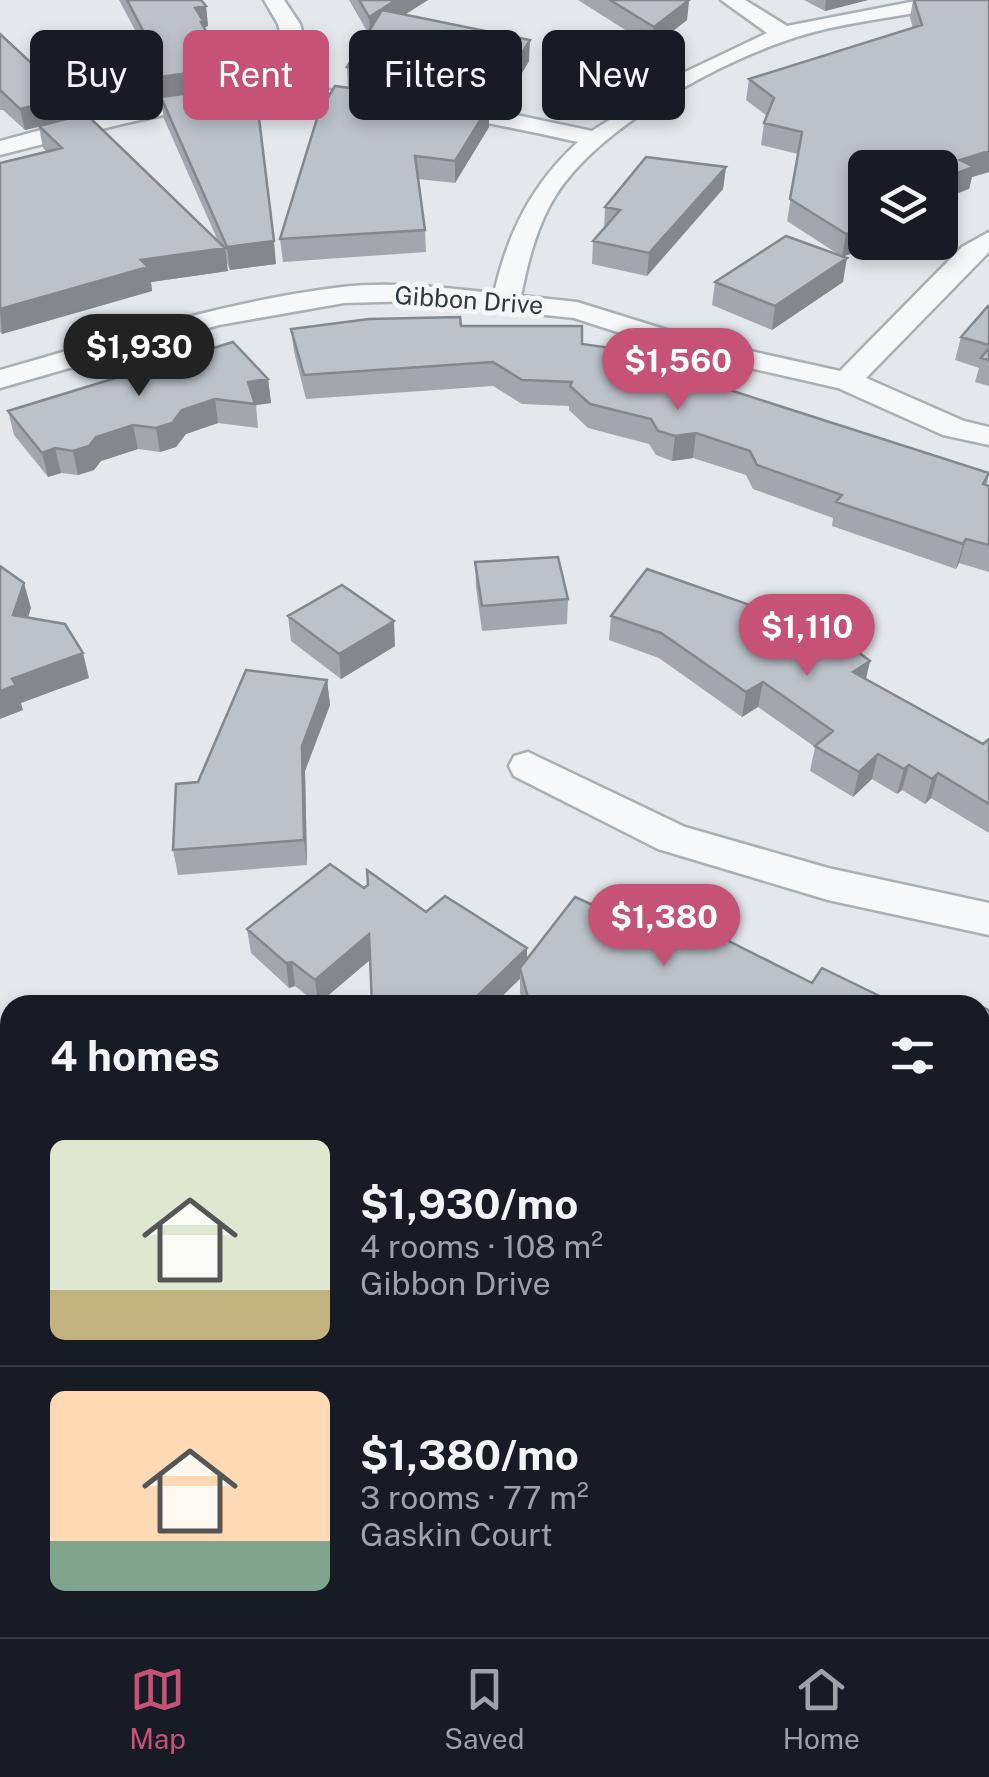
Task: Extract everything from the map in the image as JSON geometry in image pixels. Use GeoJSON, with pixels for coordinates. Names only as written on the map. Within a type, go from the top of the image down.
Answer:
{"type":"FeatureCollection","features":[{"type":"Feature","properties":{"kind":"street"},"geometry":{"type":"LineString","coordinates":[[274,0],[291,30]]}},
{"type":"Feature","properties":{"kind":"street"},"geometry":{"type":"LineString","coordinates":[[731,0],[784,34]]}},
{"type":"Feature","properties":{"kind":"street"},"geometry":{"type":"LineString","coordinates":[[506,301],[522,233],[550,184],[597,139],[703,69],[784,34],[953,0]]}},
{"type":"Feature","properties":{"kind":"street"},"geometry":{"type":"LineString","coordinates":[[329,95],[400,100],[597,139]]}},
{"type":"Feature","properties":{"kind":"street"},"geometry":{"type":"LineString","coordinates":[[0,148],[183,108]]}},
{"type":"Feature","properties":{"kind":"street"},"geometry":{"type":"LineString","coordinates":[[847,382],[971,253],[989,240]]}},
{"type":"Feature","properties":{"kind":"street","name":"Gibbon Drive"},"geometry":{"type":"LineString","coordinates":[[0,380],[216,317],[344,295],[415,293],[578,310],[690,346],[847,382],[954,428],[989,436]]}},
{"type":"Feature","properties":{"kind":"street"},"geometry":{"type":"LineString","coordinates":[[528,766],[672,838],[828,884],[989,918]]}},
{"type":"Feature","properties":{"kind":"building"},"geometry":{"type":"Polygon","coordinates":[[[127,0],[201,0],[206,6],[195,8],[205,30],[183,30],[183,74],[163,77],[163,30],[143,30],[127,0]]]}},
{"type":"Feature","properties":{"kind":"building"},"geometry":{"type":"Polygon","coordinates":[[[359,0],[396,0],[369,17],[359,0]]]}},
{"type":"Feature","properties":{"kind":"building"},"geometry":{"type":"Polygon","coordinates":[[[610,0],[689,0],[654,27],[610,0]]]}},
{"type":"Feature","properties":{"kind":"building"},"geometry":{"type":"Polygon","coordinates":[[[914,0],[989,0],[989,151],[960,160],[974,167],[958,173],[958,150],[848,150],[846,234],[790,199],[802,132],[764,123],[774,98],[749,79],[922,25],[914,0]]]}},
{"type":"Feature","properties":{"kind":"building"},"geometry":{"type":"Polygon","coordinates":[[[382,10],[481,30],[370,30],[382,10]]]}},
{"type":"Feature","properties":{"kind":"building"},"geometry":{"type":"Polygon","coordinates":[[[0,34],[30,62],[30,106],[20,109],[0,90],[0,34]]]}},
{"type":"Feature","properties":{"kind":"building"},"geometry":{"type":"Polygon","coordinates":[[[335,86],[349,88],[349,120],[480,120],[455,161],[415,156],[425,230],[280,239],[317,120],[329,120],[329,96],[335,86]]]}},
{"type":"Feature","properties":{"kind":"building"},"geometry":{"type":"Polygon","coordinates":[[[183,94],[183,120],[259,120],[274,241],[227,247],[163,97],[183,94]]]}},
{"type":"Feature","properties":{"kind":"building"},"geometry":{"type":"Polygon","coordinates":[[[62,120],[92,120],[225,248],[141,260],[148,267],[0,309],[0,163],[62,148],[39,126],[62,120]]]}},
{"type":"Feature","properties":{"kind":"building"},"geometry":{"type":"Polygon","coordinates":[[[646,157],[726,167],[649,253],[593,241],[620,210],[605,207],[646,157]]]}},
{"type":"Feature","properties":{"kind":"building"},"geometry":{"type":"Polygon","coordinates":[[[786,236],[847,258],[775,306],[715,282],[786,236]]]}},
{"type":"Feature","properties":{"kind":"building"},"geometry":{"type":"Polygon","coordinates":[[[989,306],[989,345],[961,337],[989,306]]]}},
{"type":"Feature","properties":{"kind":"building"},"geometry":{"type":"Polygon","coordinates":[[[460,317],[461,326],[582,326],[582,344],[625,350],[619,364],[668,371],[989,473],[983,484],[989,486],[989,545],[966,539],[963,544],[836,502],[842,495],[757,465],[750,451],[696,433],[675,436],[658,431],[651,419],[590,404],[570,386],[572,382],[522,380],[493,362],[304,375],[291,329],[369,319],[460,317]]]}},
{"type":"Feature","properties":{"kind":"building"},"geometry":{"type":"Polygon","coordinates":[[[233,342],[268,379],[248,382],[255,404],[215,399],[182,410],[172,423],[156,428],[133,425],[96,437],[89,446],[73,451],[55,448],[42,453],[8,411],[233,342]]]}},
{"type":"Feature","properties":{"kind":"building"},"geometry":{"type":"Polygon","coordinates":[[[558,557],[568,599],[482,606],[475,562],[558,557]]]}},
{"type":"Feature","properties":{"kind":"building"},"geometry":{"type":"Polygon","coordinates":[[[0,566],[24,583],[13,615],[65,624],[83,653],[12,679],[16,685],[0,691],[0,566]]]}},
{"type":"Feature","properties":{"kind":"building"},"geometry":{"type":"Polygon","coordinates":[[[647,569],[784,617],[793,611],[870,661],[853,672],[983,744],[989,739],[989,804],[938,773],[932,779],[909,765],[904,769],[878,754],[859,772],[815,746],[833,731],[763,682],[746,692],[661,633],[611,616],[647,569]]]}},
{"type":"Feature","properties":{"kind":"building"},"geometry":{"type":"Polygon","coordinates":[[[342,585],[394,621],[339,654],[288,616],[342,585]]]}},
{"type":"Feature","properties":{"kind":"building"},"geometry":{"type":"Polygon","coordinates":[[[246,670],[327,680],[302,746],[304,840],[173,850],[176,784],[198,782],[246,670]]]}},
{"type":"Feature","properties":{"kind":"building"},"geometry":{"type":"Polygon","coordinates":[[[330,864],[364,888],[368,885],[367,870],[426,912],[445,896],[527,948],[478,995],[372,995],[369,934],[315,980],[292,962],[286,963],[247,929],[330,864]]]}},
{"type":"Feature","properties":{"kind":"building"},"geometry":{"type":"Polygon","coordinates":[[[575,897],[689,948],[703,928],[812,983],[822,968],[877,995],[527,995],[520,968],[575,897]]]}}]}
